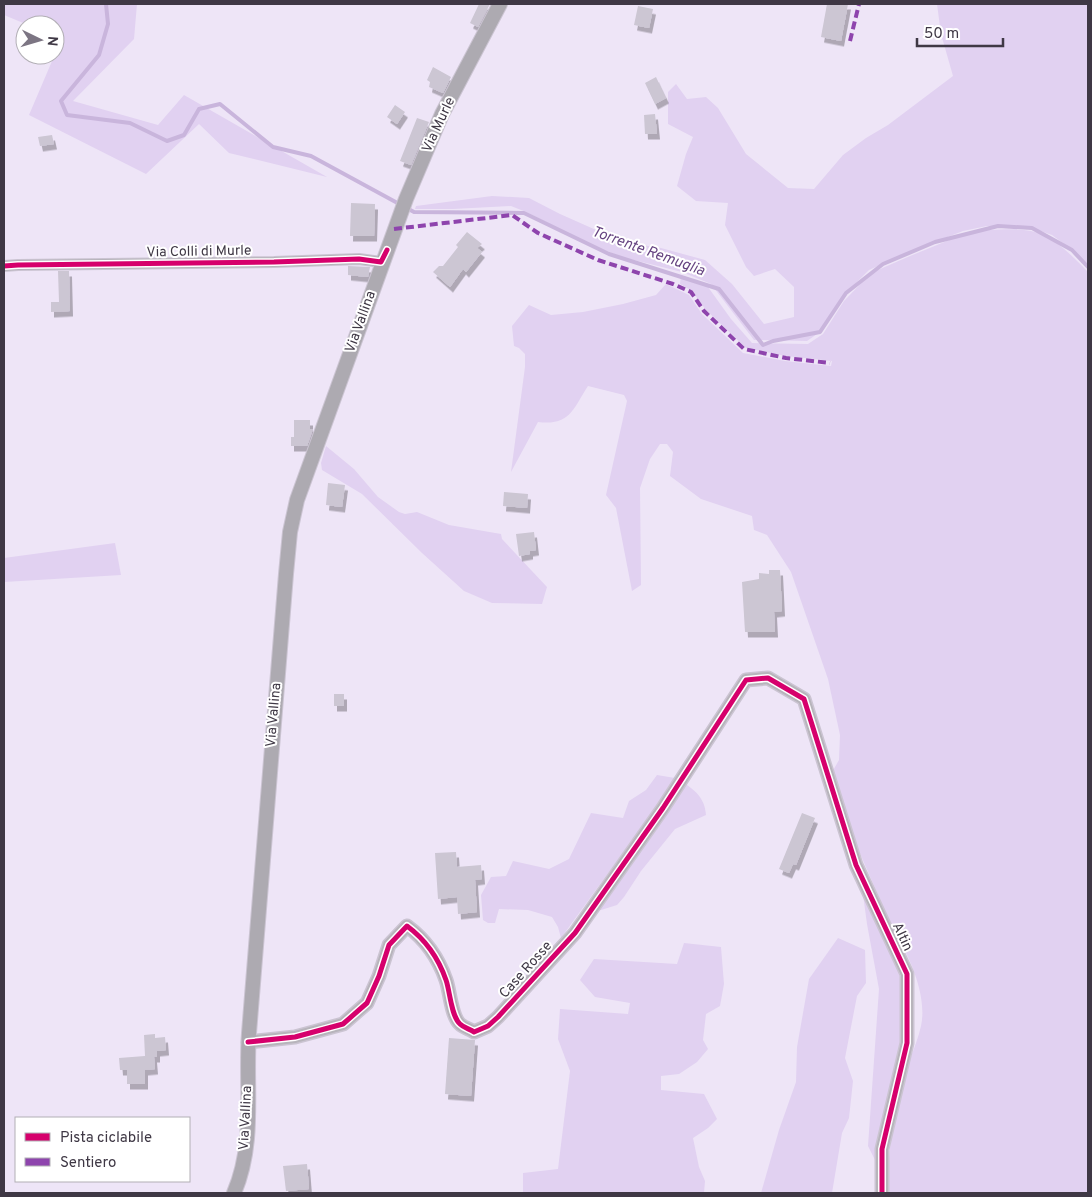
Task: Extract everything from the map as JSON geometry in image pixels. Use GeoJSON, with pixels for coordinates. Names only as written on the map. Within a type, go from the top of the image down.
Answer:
{"type":"FeatureCollection","features":[{"type":"Feature","properties":{"kind":"main road","name":"Via Murle"},"geometry":{"type":"LineString","coordinates":[[387,250],[406,199],[442,114],[500,4]]}},
{"type":"Feature","properties":{"kind":"main road","name":"Via Vallina"},"geometry":{"type":"LineString","coordinates":[[234,1193],[242,1170],[248,1130],[248,1042],[290,532],[297,500],[387,250]]}},
{"type":"Feature","properties":{"kind":"street","name":"Via Colli di Murle"},"geometry":{"type":"LineString","coordinates":[[4,266],[360,259],[381,262],[387,250]]}},
{"type":"Feature","properties":{"kind":"street","name":"Case Rosse"},"geometry":{"type":"LineString","coordinates":[[248,1042],[295,1037],[342,1024],[367,1003],[379,976],[389,945],[407,926],[422,937],[432,951],[446,980],[453,1010],[459,1024],[474,1032],[488,1026],[575,933],[663,808],[746,680],[768,678],[804,700]]}},
{"type":"Feature","properties":{"kind":"street","name":"Altin"},"geometry":{"type":"LineString","coordinates":[[804,700],[856,865],[907,974],[907,1043],[882,1149],[882,1193]]}},
{"type":"Feature","properties":{"kind":"shaded area"},"geometry":{"type":"Polygon","coordinates":[[[4,4],[137,4],[134,39],[73,101],[158,125],[184,95],[327,177],[229,153],[199,124],[146,174],[29,115],[50,65],[65,65],[65,15],[15,15],[15,20],[4,15],[4,4]]]}},
{"type":"Feature","properties":{"kind":"shaded area"},"geometry":{"type":"Polygon","coordinates":[[[937,4],[1088,4],[1088,267],[1072,250],[1052,235],[1032,228],[987,226],[963,231],[869,270],[841,298],[820,332],[807,341],[754,340],[711,284],[682,272],[622,257],[592,245],[511,206],[415,209],[416,206],[492,196],[529,198],[623,242],[661,248],[705,260],[732,284],[764,324],[794,317],[794,287],[775,269],[754,276],[746,267],[725,225],[728,203],[696,201],[677,186],[693,137],[668,124],[668,92],[676,84],[687,99],[706,97],[718,108],[746,154],[788,188],[814,189],[843,155],[888,125],[953,76],[941,34],[937,4]]]}},
{"type":"Feature","properties":{"kind":"shaded area"},"geometry":{"type":"Polygon","coordinates":[[[987,230],[1031,231],[1047,237],[1062,247],[1088,272],[1088,1193],[888,1193],[890,1144],[896,1107],[900,1086],[921,1026],[922,1000],[915,973],[891,925],[842,812],[831,774],[839,760],[840,735],[828,679],[791,572],[767,535],[754,530],[752,516],[701,499],[670,476],[673,452],[667,444],[660,444],[650,459],[640,488],[641,585],[632,591],[616,508],[606,495],[627,401],[624,395],[588,386],[574,409],[564,418],[549,423],[538,422],[511,472],[525,367],[525,354],[514,346],[512,326],[529,305],[551,315],[583,312],[656,295],[666,284],[689,295],[702,314],[743,353],[785,361],[831,366],[832,361],[786,356],[746,348],[706,310],[692,291],[680,284],[681,275],[708,287],[731,319],[752,343],[808,344],[823,334],[844,301],[871,273],[964,234],[987,230]]]}},
{"type":"Feature","properties":{"kind":"shaded area"},"geometry":{"type":"Polygon","coordinates":[[[326,446],[354,469],[378,497],[399,512],[405,514],[417,512],[449,525],[501,534],[502,539],[547,587],[542,604],[492,603],[464,591],[362,494],[322,470],[321,463],[326,446]]]}},
{"type":"Feature","properties":{"kind":"shaded area"},"geometry":{"type":"Polygon","coordinates":[[[115,543],[121,575],[4,582],[4,558],[115,543]]]}},
{"type":"Feature","properties":{"kind":"shaded area"},"geometry":{"type":"Polygon","coordinates":[[[657,775],[675,778],[561,938],[558,927],[552,917],[528,910],[499,909],[495,923],[488,923],[483,920],[481,895],[491,877],[506,876],[513,861],[549,869],[569,859],[591,813],[623,818],[629,801],[646,790],[657,775]]]}},
{"type":"Feature","properties":{"kind":"shaded area"},"geometry":{"type":"Polygon","coordinates":[[[681,781],[701,799],[706,815],[675,829],[641,871],[617,905],[594,910],[681,781]]]}},
{"type":"Feature","properties":{"kind":"shaded area"},"geometry":{"type":"Polygon","coordinates":[[[860,872],[906,971],[913,999],[914,1023],[906,1049],[882,1174],[868,1146],[879,989],[860,872]]]}},
{"type":"Feature","properties":{"kind":"shaded area"},"geometry":{"type":"Polygon","coordinates":[[[838,938],[865,950],[866,983],[857,996],[845,1058],[853,1081],[849,1118],[842,1133],[832,1193],[761,1193],[779,1130],[796,1082],[797,1047],[809,979],[838,938]]]}},
{"type":"Feature","properties":{"kind":"shaded area"},"geometry":{"type":"Polygon","coordinates":[[[684,943],[721,947],[724,984],[720,1006],[706,1014],[703,1040],[708,1049],[697,1062],[679,1074],[661,1076],[661,1090],[704,1094],[717,1119],[693,1138],[699,1167],[705,1181],[704,1193],[523,1193],[523,1173],[558,1169],[570,1071],[558,1039],[560,1009],[628,1014],[630,1003],[595,997],[580,980],[594,959],[677,964],[684,943]]]}},
{"type":"Feature","properties":{"kind":"building"},"geometry":{"type":"Polygon","coordinates":[[[479,4],[490,4],[478,27],[470,23],[479,4]]]}},
{"type":"Feature","properties":{"kind":"building"},"geometry":{"type":"Polygon","coordinates":[[[827,4],[848,4],[841,41],[821,37],[827,4]]]}},
{"type":"Feature","properties":{"kind":"building"},"geometry":{"type":"Polygon","coordinates":[[[638,6],[653,9],[649,28],[634,25],[638,6]]]}},
{"type":"Feature","properties":{"kind":"building"},"geometry":{"type":"Polygon","coordinates":[[[433,67],[451,77],[443,93],[429,87],[430,82],[427,80],[433,67]]]}},
{"type":"Feature","properties":{"kind":"building"},"geometry":{"type":"Polygon","coordinates":[[[656,77],[666,98],[655,104],[645,83],[656,77]]]}},
{"type":"Feature","properties":{"kind":"building"},"geometry":{"type":"Polygon","coordinates":[[[395,105],[405,112],[397,124],[387,117],[395,105]]]}},
{"type":"Feature","properties":{"kind":"building"},"geometry":{"type":"Polygon","coordinates":[[[655,114],[657,134],[645,134],[644,115],[655,114]]]}},
{"type":"Feature","properties":{"kind":"building"},"geometry":{"type":"Polygon","coordinates":[[[417,118],[429,122],[411,165],[400,161],[417,118]]]}},
{"type":"Feature","properties":{"kind":"building"},"geometry":{"type":"Polygon","coordinates":[[[52,135],[54,144],[40,146],[38,137],[52,135]]]}},
{"type":"Feature","properties":{"kind":"building"},"geometry":{"type":"Polygon","coordinates":[[[351,203],[375,204],[374,236],[350,236],[351,203]]]}},
{"type":"Feature","properties":{"kind":"building"},"geometry":{"type":"Polygon","coordinates":[[[467,232],[482,244],[477,248],[482,252],[466,272],[463,269],[450,287],[433,272],[439,266],[443,266],[467,232]]]}},
{"type":"Feature","properties":{"kind":"building"},"geometry":{"type":"Polygon","coordinates":[[[348,266],[370,267],[368,277],[348,275],[348,266]]]}},
{"type":"Feature","properties":{"kind":"building"},"geometry":{"type":"Polygon","coordinates":[[[58,271],[69,271],[70,311],[51,312],[51,302],[59,302],[58,271]]]}},
{"type":"Feature","properties":{"kind":"building"},"geometry":{"type":"Polygon","coordinates":[[[294,420],[310,420],[310,429],[313,429],[307,446],[291,446],[291,437],[294,437],[294,420]]]}},
{"type":"Feature","properties":{"kind":"building"},"geometry":{"type":"Polygon","coordinates":[[[328,483],[345,485],[342,507],[326,505],[328,483]]]}},
{"type":"Feature","properties":{"kind":"building"},"geometry":{"type":"Polygon","coordinates":[[[504,492],[528,494],[527,508],[503,506],[504,492]]]}},
{"type":"Feature","properties":{"kind":"building"},"geometry":{"type":"Polygon","coordinates":[[[534,532],[536,550],[530,551],[530,554],[519,556],[516,534],[534,532]]]}},
{"type":"Feature","properties":{"kind":"building"},"geometry":{"type":"Polygon","coordinates":[[[769,570],[780,570],[782,611],[774,612],[775,632],[745,632],[742,582],[759,579],[759,573],[769,574],[769,570]]]}},
{"type":"Feature","properties":{"kind":"building"},"geometry":{"type":"Polygon","coordinates":[[[334,694],[344,694],[344,706],[334,706],[334,694]]]}},
{"type":"Feature","properties":{"kind":"building"},"geometry":{"type":"Polygon","coordinates":[[[802,813],[815,818],[796,865],[793,864],[789,873],[779,869],[802,813]]]}},
{"type":"Feature","properties":{"kind":"building"},"geometry":{"type":"Polygon","coordinates":[[[456,852],[457,867],[481,865],[482,879],[475,880],[477,912],[458,914],[457,897],[438,899],[435,853],[456,852]]]}},
{"type":"Feature","properties":{"kind":"building"},"geometry":{"type":"Polygon","coordinates":[[[155,1034],[155,1038],[165,1037],[166,1050],[157,1051],[157,1057],[154,1057],[155,1069],[145,1070],[145,1084],[127,1084],[127,1070],[120,1070],[119,1058],[145,1056],[144,1035],[155,1034]]]}},
{"type":"Feature","properties":{"kind":"building"},"geometry":{"type":"Polygon","coordinates":[[[449,1038],[475,1040],[471,1096],[445,1094],[449,1038]]]}},
{"type":"Feature","properties":{"kind":"building"},"geometry":{"type":"Polygon","coordinates":[[[307,1164],[309,1189],[286,1191],[283,1166],[307,1164]]]}},
{"type":"Feature","properties":{"kind":"waterway","name":"Torrente Remuglia"},"geometry":{"type":"LineString","coordinates":[[106,4],[108,24],[99,55],[61,101],[67,115],[130,123],[167,141],[184,135],[199,109],[220,104],[273,147],[311,156],[414,212],[524,213],[609,254],[719,289],[763,345],[773,341],[820,332],[846,293],[883,264],[935,242],[998,226],[1032,228],[1072,250],[1088,267]]}},
{"type":"Feature","properties":{"kind":"marked path"},"geometry":{"type":"LineString","coordinates":[[850,41],[859,4]]}},
{"type":"Feature","properties":{"kind":"marked path"},"geometry":{"type":"LineString","coordinates":[[394,229],[512,215],[538,233],[598,260],[673,284],[691,292],[704,311],[744,349],[786,358],[830,363]]}},
{"type":"Feature","properties":{"kind":"cycle path"},"geometry":{"type":"LineString","coordinates":[[4,266],[359,259],[381,262],[387,250]]}},
{"type":"Feature","properties":{"kind":"cycle path"},"geometry":{"type":"LineString","coordinates":[[248,1042],[295,1037],[343,1024],[367,1003],[379,976],[389,945],[407,926],[426,943],[439,964],[446,980],[455,1015],[460,1024],[474,1032],[488,1026],[575,933],[663,808],[746,680],[768,678],[804,699],[856,865],[907,974],[907,1043],[882,1149],[882,1193]]}}]}
